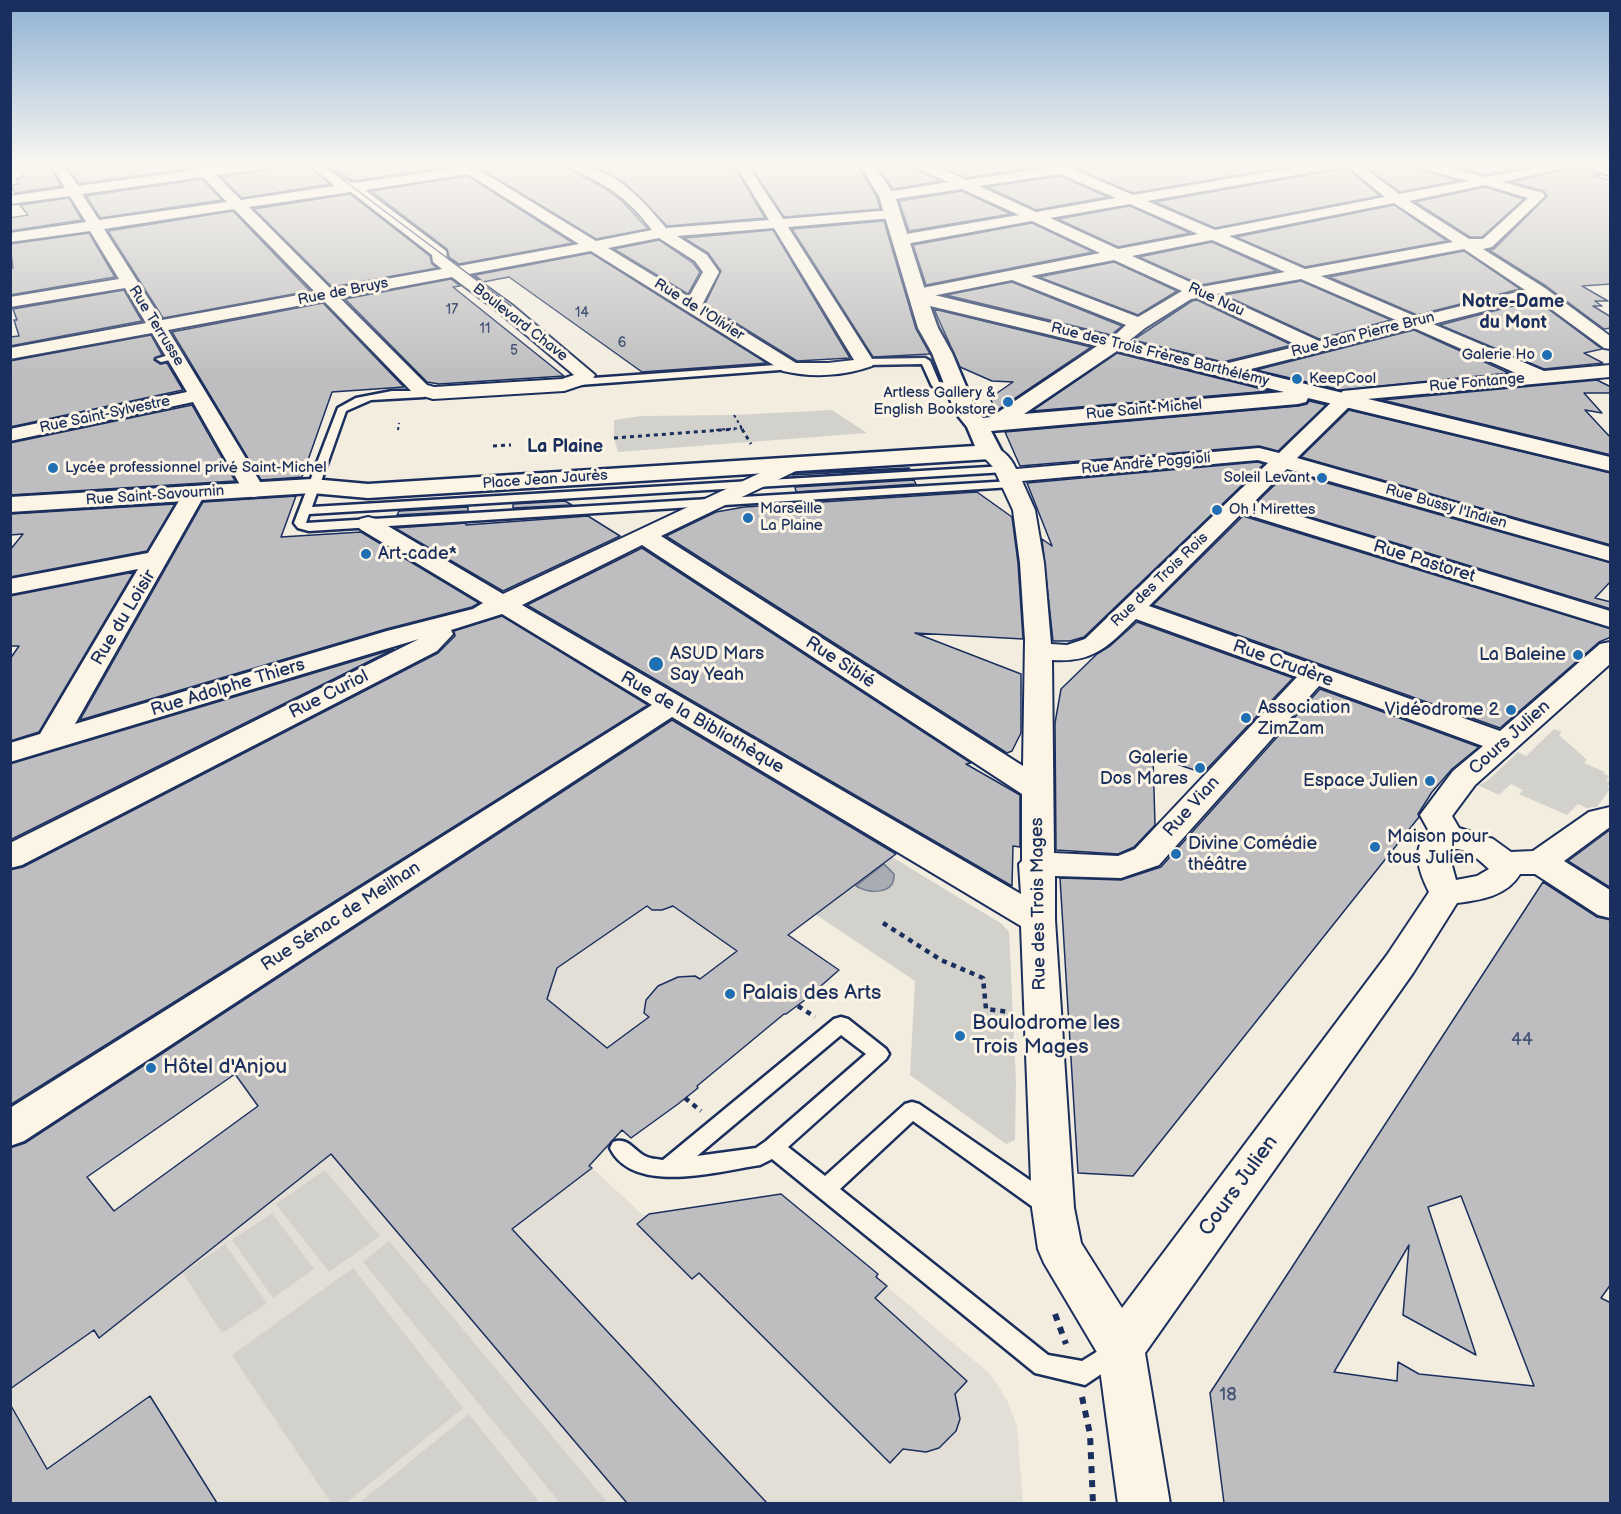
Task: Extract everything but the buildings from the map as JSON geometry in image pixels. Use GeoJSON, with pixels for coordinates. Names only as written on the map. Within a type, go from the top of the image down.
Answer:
{"type":"FeatureCollection","features":[{"type":"Feature","properties":{"kind":"street"},"geometry":{"type":"LineString","coordinates":[[10,238],[32,235]]}},
{"type":"Feature","properties":{"kind":"street","name":"Rue Terrusse"},"geometry":{"type":"LineString","coordinates":[[101,235],[157,327],[168,357],[199,395],[254,490]]}},
{"type":"Feature","properties":{"kind":"street"},"geometry":{"type":"LineString","coordinates":[[268,235],[420,389],[433,393],[582,379]]}},
{"type":"Feature","properties":{"kind":"street","name":"Boulevard Chave"},"geometry":{"type":"LineString","coordinates":[[416,235],[440,254],[439,259],[506,309],[582,379]]}},
{"type":"Feature","properties":{"kind":"street","name":"Rue de l'Olivier"},"geometry":{"type":"LineString","coordinates":[[577,235],[786,365]]}},
{"type":"Feature","properties":{"kind":"street","name":"Rue de Bruys"},"geometry":{"type":"LineString","coordinates":[[10,354],[653,235]]}},
{"type":"Feature","properties":{"kind":"street"},"geometry":{"type":"LineString","coordinates":[[665,235],[701,258],[711,272],[693,306]]}},
{"type":"Feature","properties":{"kind":"street"},"geometry":{"type":"LineString","coordinates":[[786,365],[800,369],[854,366],[864,360],[787,235]]}},
{"type":"Feature","properties":{"kind":"street"},"geometry":{"type":"LineString","coordinates":[[898,235],[928,328],[942,353],[966,412],[987,424],[1005,472]]}},
{"type":"Feature","properties":{"kind":"street"},"geometry":{"type":"LineString","coordinates":[[900,240],[931,235]]}},
{"type":"Feature","properties":{"kind":"street","name":"Rue Nau"},"geometry":{"type":"LineString","coordinates":[[1074,235],[1317,347]]}},
{"type":"Feature","properties":{"kind":"street"},"geometry":{"type":"LineString","coordinates":[[918,296],[1214,235],[1542,377]]}},
{"type":"Feature","properties":{"kind":"street"},"geometry":{"type":"LineString","coordinates":[[1453,235],[1539,292],[1611,345]]}},
{"type":"Feature","properties":{"kind":"street"},"geometry":{"type":"LineString","coordinates":[[987,424],[1114,344],[1139,324],[1186,295],[1468,244],[1487,244],[1497,235]]}},
{"type":"Feature","properties":{"kind":"street"},"geometry":{"type":"LineString","coordinates":[[1014,275],[1139,324]]}},
{"type":"Feature","properties":{"kind":"street"},"geometry":{"type":"LineString","coordinates":[[10,302],[128,282]]}},
{"type":"Feature","properties":{"kind":"street","name":"Rue Jean Pierre Brun"},"geometry":{"type":"LineString","coordinates":[[1223,370],[1539,292]]}},
{"type":"Feature","properties":{"kind":"street","name":"Rue des Trois Frères Barthélémy"},"geometry":{"type":"LineString","coordinates":[[918,296],[1611,464]]}},
{"type":"Feature","properties":{"kind":"street","name":"Rue Fontange"},"geometry":{"type":"LineString","coordinates":[[1345,400],[1354,394],[1611,371]]}},
{"type":"Feature","properties":{"kind":"street","name":"Rue Saint-Michel"},"geometry":{"type":"LineString","coordinates":[[987,424],[1300,397],[1308,391]]}},
{"type":"Feature","properties":{"kind":"street","name":"Rue Saint-Sylvestre"},"geometry":{"type":"LineString","coordinates":[[10,435],[199,395]]}},
{"type":"Feature","properties":{"kind":"street","name":"Rue des Trois Rois"},"geometry":{"type":"LineString","coordinates":[[1038,651],[1068,653],[1094,645],[1345,400]]}},
{"type":"Feature","properties":{"kind":"street","name":"Rue André Poggioli"},"geometry":{"type":"LineString","coordinates":[[1005,472],[1259,454],[1282,461]]}},
{"type":"Feature","properties":{"kind":"street","name":"Rue Bussy l'Indien"},"geometry":{"type":"LineString","coordinates":[[1282,461],[1611,554]]}},
{"type":"Feature","properties":{"kind":"street","name":"Place Jean Jaurès"},"geometry":{"type":"LineString","coordinates":[[644,536],[792,464]]}},
{"type":"Feature","properties":{"kind":"street","name":"Place Jean Jaurès"},"geometry":{"type":"LineString","coordinates":[[305,495],[792,464],[826,470],[1005,472]]}},
{"type":"Feature","properties":{"kind":"street","name":"Rue des Trois Mages"},"geometry":{"type":"LineString","coordinates":[[1005,472],[1027,523],[1038,651],[1036,864],[1053,1208],[1060,1249],[1121,1348]]}},
{"type":"Feature","properties":{"kind":"street","name":"Rue Saint-Savournin"},"geometry":{"type":"LineString","coordinates":[[10,505],[254,490],[305,495]]}},
{"type":"Feature","properties":{"kind":"street","name":"Rue du Loisir"},"geometry":{"type":"LineString","coordinates":[[51,741],[194,494]]}},
{"type":"Feature","properties":{"kind":"street","name":"Rue Pastoret"},"geometry":{"type":"LineString","coordinates":[[1238,504],[1611,620]]}},
{"type":"Feature","properties":{"kind":"street","name":"Rue de la Bibliothèque"},"geometry":{"type":"LineString","coordinates":[[368,524],[1038,920]]}},
{"type":"Feature","properties":{"kind":"street"},"geometry":{"type":"LineString","coordinates":[[445,623],[474,617],[504,606],[644,536]]}},
{"type":"Feature","properties":{"kind":"street","name":"Rue Sibié"},"geometry":{"type":"LineString","coordinates":[[644,536],[1037,789]]}},
{"type":"Feature","properties":{"kind":"street"},"geometry":{"type":"LineString","coordinates":[[10,587],[159,558]]}},
{"type":"Feature","properties":{"kind":"street","name":"Rue Crudère"},"geometry":{"type":"LineString","coordinates":[[1131,608],[1504,743]]}},
{"type":"Feature","properties":{"kind":"street","name":"Rue Adolphe Thiers"},"geometry":{"type":"LineString","coordinates":[[10,753],[445,623]]}},
{"type":"Feature","properties":{"kind":"street","name":"Rue Curiol"},"geometry":{"type":"LineString","coordinates":[[10,857],[428,645],[440,634],[445,623]]}},
{"type":"Feature","properties":{"kind":"street","name":"Cours Julien"},"geometry":{"type":"LineString","coordinates":[[1450,839],[1436,815],[1464,778],[1611,650]]}},
{"type":"Feature","properties":{"kind":"street","name":"Rue Vian"},"geometry":{"type":"LineString","coordinates":[[1036,864],[1121,867],[1147,857],[1314,675]]}},
{"type":"Feature","properties":{"kind":"street","name":"Rue Sénac de Meilhan"},"geometry":{"type":"LineString","coordinates":[[10,1129],[672,705]]}},
{"type":"Feature","properties":{"kind":"street"},"geometry":{"type":"LineString","coordinates":[[1504,864],[1541,862],[1600,819],[1611,817]]}},
{"type":"Feature","properties":{"kind":"street"},"geometry":{"type":"LineString","coordinates":[[1450,839],[1468,840],[1494,853],[1504,864],[1506,870],[1503,877],[1495,882],[1446,893],[1439,879],[1433,854],[1440,842],[1450,839]]}},
{"type":"Feature","properties":{"kind":"street"},"geometry":{"type":"LineString","coordinates":[[1541,862],[1611,906]]}},
{"type":"Feature","properties":{"kind":"street","name":"Cours Julien"},"geometry":{"type":"LineString","coordinates":[[1121,1348],[1400,964],[1446,893]]}},
{"type":"Feature","properties":{"kind":"street"},"geometry":{"type":"LineString","coordinates":[[1121,1348],[1144,1503]]}},
{"type":"Feature","properties":{"kind":"lane"},"geometry":{"type":"LineString","coordinates":[[864,360],[924,361],[935,384],[941,387],[956,386]]}},
{"type":"Feature","properties":{"kind":"lane"},"geometry":{"type":"LineString","coordinates":[[582,379],[786,365]]}},
{"type":"Feature","properties":{"kind":"lane"},"geometry":{"type":"LineString","coordinates":[[420,389],[368,398],[350,403],[342,410],[305,495],[300,523],[302,526],[309,528],[834,493],[1005,472]]}},
{"type":"Feature","properties":{"kind":"lane"},"geometry":{"type":"LineString","coordinates":[[305,495],[755,482],[826,470],[834,493]]}},
{"type":"Feature","properties":{"kind":"lane"},"geometry":{"type":"LineString","coordinates":[[620,1148],[635,1161],[646,1166],[667,1169],[760,1156],[879,1054],[841,1024],[667,1169]]}},
{"type":"Feature","properties":{"kind":"lane"},"geometry":{"type":"LineString","coordinates":[[825,1190],[912,1110],[1053,1208]]}},
{"type":"Feature","properties":{"kind":"lane"},"geometry":{"type":"LineString","coordinates":[[773,1147],[1043,1365],[1085,1373],[1121,1348]]}},
{"type":"Feature","properties":{"kind":"path"},"geometry":{"type":"LineString","coordinates":[[734,415],[751,444]]}},
{"type":"Feature","properties":{"kind":"path"},"geometry":{"type":"LineString","coordinates":[[398,430],[399,423]]}},
{"type":"Feature","properties":{"kind":"path"},"geometry":{"type":"LineString","coordinates":[[614,438],[742,428]]}},
{"type":"Feature","properties":{"kind":"path"},"geometry":{"type":"LineString","coordinates":[[493,446],[511,445]]}},
{"type":"Feature","properties":{"kind":"path"},"geometry":{"type":"LineString","coordinates":[[883,923],[941,960],[983,978],[986,1009],[1018,1013]]}},
{"type":"Feature","properties":{"kind":"path"},"geometry":{"type":"LineString","coordinates":[[798,1006],[814,1016]]}},
{"type":"Feature","properties":{"kind":"path"},"geometry":{"type":"LineString","coordinates":[[685,1098],[700,1111]]}},
{"type":"Feature","properties":{"kind":"shaded area"},"geometry":{"type":"Polygon","coordinates":[[[832,410],[867,433],[618,452],[614,438],[614,420],[641,416],[734,415],[832,410]]]}},
{"type":"Feature","properties":{"kind":"shaded area"},"geometry":{"type":"Polygon","coordinates":[[[1554,729],[1562,732],[1559,735],[1587,760],[1584,763],[1609,776],[1606,780],[1610,782],[1608,787],[1610,789],[1597,807],[1587,808],[1578,804],[1567,815],[1519,794],[1523,790],[1511,784],[1499,795],[1478,785],[1486,782],[1518,752],[1526,756],[1554,729]]]}},
{"type":"Feature","properties":{"kind":"shaded area"},"geometry":{"type":"Polygon","coordinates":[[[786,793],[892,857],[789,934],[839,970],[787,1015],[784,1014],[697,1085],[698,1088],[631,1138],[456,986],[786,793]]]}},
{"type":"Feature","properties":{"kind":"shaded area"},"geometry":{"type":"Polygon","coordinates":[[[892,857],[1002,924],[1009,932],[1016,1082],[1015,1140],[1006,1144],[910,1075],[915,981],[815,914],[892,857]]]}},
{"type":"Feature","properties":{"kind":"shaded area"},"geometry":{"type":"Polygon","coordinates":[[[884,864],[894,874],[890,886],[874,891],[856,886],[884,864]]]}},
{"type":"Feature","properties":{"kind":"shaded area"},"geometry":{"type":"Polygon","coordinates":[[[281,1104],[589,1165],[643,1215],[780,1194],[878,1274],[876,1277],[991,1375],[1007,1400],[1017,1426],[1023,1503],[11,1504],[11,1306],[281,1104]]]}},
{"type":"Feature","properties":{"kind":"shaded area"},"geometry":{"type":"Polygon","coordinates":[[[325,1170],[380,1236],[329,1272],[276,1204],[325,1170]]]}},
{"type":"Feature","properties":{"kind":"shaded area"},"geometry":{"type":"Polygon","coordinates":[[[272,1213],[314,1269],[273,1298],[232,1240],[272,1213]]]}},
{"type":"Feature","properties":{"kind":"shaded area"},"geometry":{"type":"Polygon","coordinates":[[[389,1241],[608,1503],[560,1503],[363,1262],[389,1241]]]}},
{"type":"Feature","properties":{"kind":"shaded area"},"geometry":{"type":"Polygon","coordinates":[[[225,1244],[267,1303],[222,1333],[183,1273],[225,1244]]]}},
{"type":"Feature","properties":{"kind":"shaded area"},"geometry":{"type":"Polygon","coordinates":[[[353,1268],[463,1408],[346,1503],[331,1503],[232,1355],[353,1268]]]}},
{"type":"Feature","properties":{"kind":"shaded area"},"geometry":{"type":"Polygon","coordinates":[[[469,1414],[540,1503],[359,1503],[469,1414]]]}},
{"type":"Feature","properties":{"kind":"tram line"},"geometry":{"type":"LineString","coordinates":[[416,235],[511,306]]}},
{"type":"Feature","properties":{"kind":"place","name":"Galerie Ho"},"geometry":{"type":"Point","coordinates":[1547,355]}},
{"type":"Feature","properties":{"kind":"place","name":"KeepCool"},"geometry":{"type":"Point","coordinates":[1297,379]}},
{"type":"Feature","properties":{"kind":"place","name":"Artless Gallery & English Bookstore"},"geometry":{"type":"Point","coordinates":[1008,402]}},
{"type":"Feature","properties":{"kind":"place","name":"Lycée professionnel privé Saint-Michel"},"geometry":{"type":"Point","coordinates":[53,468]}},
{"type":"Feature","properties":{"kind":"place","name":"Soleil Levant"},"geometry":{"type":"Point","coordinates":[1322,478]}},
{"type":"Feature","properties":{"kind":"place","name":"Oh ! Mirettes"},"geometry":{"type":"Point","coordinates":[1217,510]}},
{"type":"Feature","properties":{"kind":"place","name":"Marseille La Plaine"},"geometry":{"type":"Point","coordinates":[748,518]}},
{"type":"Feature","properties":{"kind":"place","name":"Art-cade*"},"geometry":{"type":"Point","coordinates":[366,554]}},
{"type":"Feature","properties":{"kind":"place","name":"La Baleine"},"geometry":{"type":"Point","coordinates":[1578,655]}},
{"type":"Feature","properties":{"kind":"place","name":"ASUD Mars Say Yeah"},"geometry":{"type":"Point","coordinates":[656,664]}},
{"type":"Feature","properties":{"kind":"place","name":"Vidéodrome 2"},"geometry":{"type":"Point","coordinates":[1511,710]}},
{"type":"Feature","properties":{"kind":"place","name":"Association ZimZam"},"geometry":{"type":"Point","coordinates":[1246,718]}},
{"type":"Feature","properties":{"kind":"place","name":"Galerie Dos Mares"},"geometry":{"type":"Point","coordinates":[1200,768]}},
{"type":"Feature","properties":{"kind":"place","name":"Espace Julien"},"geometry":{"type":"Point","coordinates":[1430,781]}},
{"type":"Feature","properties":{"kind":"place","name":"Maison pour tous Julien"},"geometry":{"type":"Point","coordinates":[1375,847]}},
{"type":"Feature","properties":{"kind":"place","name":"Divine Comédie théâtre"},"geometry":{"type":"Point","coordinates":[1176,854]}},
{"type":"Feature","properties":{"kind":"place","name":"Palais des Arts"},"geometry":{"type":"Point","coordinates":[730,994]}},
{"type":"Feature","properties":{"kind":"place","name":"Boulodrome les Trois Mages"},"geometry":{"type":"Point","coordinates":[960,1036]}},
{"type":"Feature","properties":{"kind":"place","name":"Hôtel d'Anjou"},"geometry":{"type":"Point","coordinates":[151,1068]}},
{"type":"Feature","properties":{"kind":"district","name":"Notre-Dame du Mont"},"geometry":{"type":"Point","coordinates":[1513,312]}},
{"type":"Feature","properties":{"kind":"district","name":"La Plaine"},"geometry":{"type":"Point","coordinates":[565,447]}}]}
